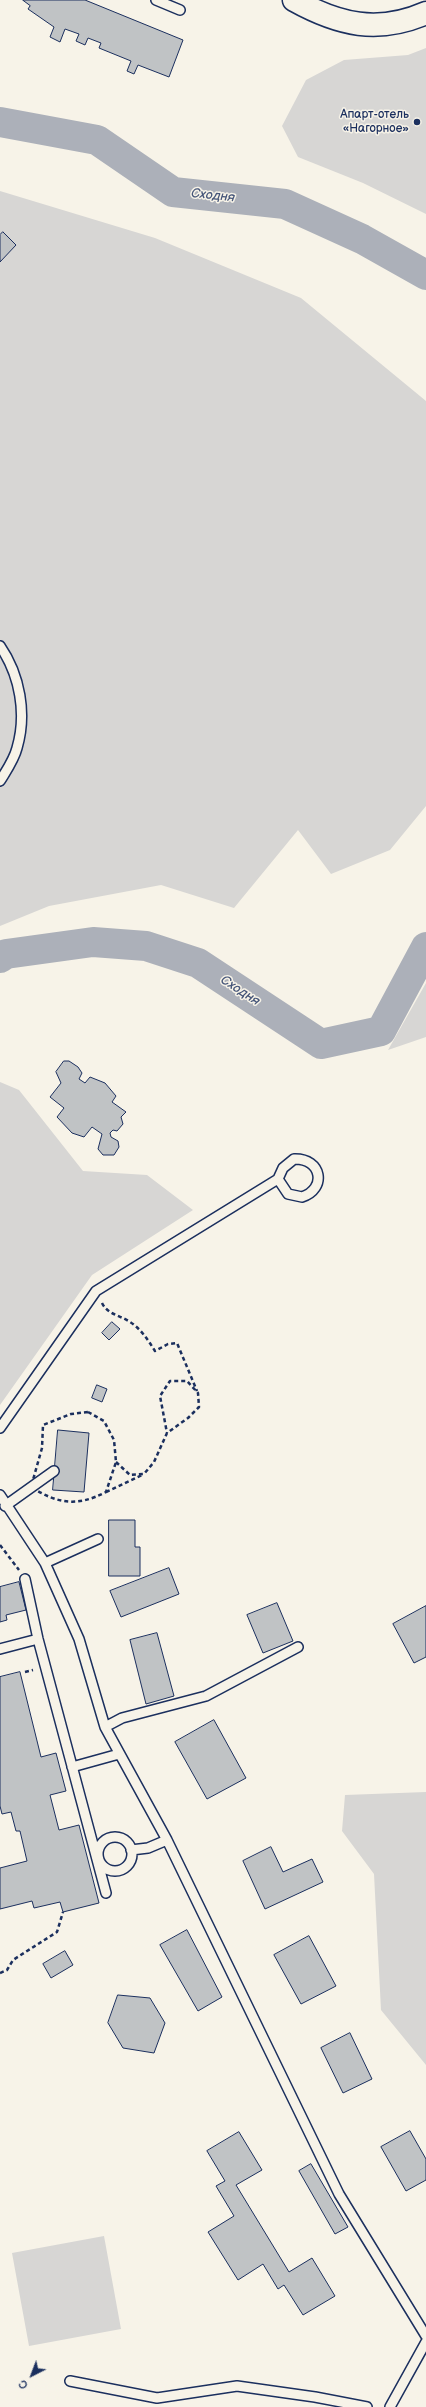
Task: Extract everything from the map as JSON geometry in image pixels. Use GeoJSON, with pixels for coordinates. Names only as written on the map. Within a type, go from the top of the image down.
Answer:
{"type":"FeatureCollection","features":[{"type":"Feature","properties":{"kind":"main road"},"geometry":{"type":"LineString","coordinates":[[294,0],[320,14],[351,24],[383,25],[409,20],[426,13]]}},
{"type":"Feature","properties":{"kind":"lane"},"geometry":{"type":"LineString","coordinates":[[156,0],[180,10]]}},
{"type":"Feature","properties":{"kind":"lane"},"geometry":{"type":"LineString","coordinates":[[0,646],[9,659],[22,704],[17,750],[0,781]]}},
{"type":"Feature","properties":{"kind":"lane"},"geometry":{"type":"LineString","coordinates":[[0,1428],[96,1291],[278,1179],[283,1168],[294,1159],[310,1162],[316,1168],[318,1184],[314,1191],[302,1197],[288,1194],[278,1179]]}},
{"type":"Feature","properties":{"kind":"lane"},"geometry":{"type":"LineString","coordinates":[[6,1506],[54,1471]]}},
{"type":"Feature","properties":{"kind":"lane"},"geometry":{"type":"LineString","coordinates":[[0,1495],[46,1563],[79,1639],[105,1727],[167,1840],[339,2194],[426,2336]]}},
{"type":"Feature","properties":{"kind":"lane"},"geometry":{"type":"LineString","coordinates":[[46,1563],[98,1539]]}},
{"type":"Feature","properties":{"kind":"lane"},"geometry":{"type":"LineString","coordinates":[[25,1578],[38,1640],[106,1893]]}},
{"type":"Feature","properties":{"kind":"lane"},"geometry":{"type":"LineString","coordinates":[[0,1649],[38,1640]]}},
{"type":"Feature","properties":{"kind":"lane"},"geometry":{"type":"LineString","coordinates":[[105,1727],[122,1718],[206,1696],[298,1647]]}},
{"type":"Feature","properties":{"kind":"lane"},"geometry":{"type":"LineString","coordinates":[[72,1767],[119,1754]]}},
{"type":"Feature","properties":{"kind":"lane"},"geometry":{"type":"LineString","coordinates":[[111,1838],[124,1840],[131,1850],[129,1863],[118,1870],[105,1868],[97,1858],[101,1845],[111,1838]]}},
{"type":"Feature","properties":{"kind":"lane"},"geometry":{"type":"LineString","coordinates":[[131,1850],[148,1848],[167,1840]]}},
{"type":"Feature","properties":{"kind":"lane"},"geometry":{"type":"LineString","coordinates":[[390,2407],[426,2342]]}},
{"type":"Feature","properties":{"kind":"lane"},"geometry":{"type":"LineString","coordinates":[[70,2381],[157,2398],[237,2386],[314,2397],[367,2407]]}},
{"type":"Feature","properties":{"kind":"path"},"geometry":{"type":"LineString","coordinates":[[96,1291],[106,1310],[130,1322],[144,1334],[155,1351],[168,1344],[178,1343],[198,1393],[199,1406],[188,1418],[167,1433],[154,1462],[144,1474],[91,1500],[79,1502],[50,1499],[31,1487],[42,1448],[44,1425],[71,1414],[88,1412],[104,1421],[114,1440],[116,1462],[106,1492]]}},
{"type":"Feature","properties":{"kind":"path"},"geometry":{"type":"LineString","coordinates":[[167,1433],[160,1396],[170,1381],[187,1381],[198,1393]]}},
{"type":"Feature","properties":{"kind":"path"},"geometry":{"type":"LineString","coordinates":[[116,1462],[130,1475],[144,1474]]}},
{"type":"Feature","properties":{"kind":"path"},"geometry":{"type":"LineString","coordinates":[[0,1545],[25,1578]]}},
{"type":"Feature","properties":{"kind":"path"},"geometry":{"type":"LineString","coordinates":[[0,1972],[7,1970],[13,1960],[57,1932],[63,1912]]}},
{"type":"Feature","properties":{"kind":"shaded area"},"geometry":{"type":"Polygon","coordinates":[[[426,48],[426,214],[363,183],[298,157],[282,126],[306,80],[344,60],[408,55],[426,48]]]}},
{"type":"Feature","properties":{"kind":"shaded area"},"geometry":{"type":"Polygon","coordinates":[[[0,191],[155,238],[301,298],[426,401],[426,806],[390,850],[331,874],[298,830],[234,908],[161,885],[49,906],[0,926],[0,191]]]}},
{"type":"Feature","properties":{"kind":"shaded area"},"geometry":{"type":"Polygon","coordinates":[[[426,983],[426,1037],[388,1050],[426,983]]]}},
{"type":"Feature","properties":{"kind":"shaded area"},"geometry":{"type":"Polygon","coordinates":[[[0,1082],[19,1090],[83,1171],[147,1175],[193,1210],[92,1275],[0,1405],[0,1082]]]}},
{"type":"Feature","properties":{"kind":"shaded area"},"geometry":{"type":"Polygon","coordinates":[[[426,1792],[426,2065],[381,2010],[374,1874],[342,1831],[345,1795],[426,1792]]]}},
{"type":"Feature","properties":{"kind":"shaded area"},"geometry":{"type":"Polygon","coordinates":[[[104,2236],[121,2329],[29,2346],[12,2253],[104,2236]]]}},
{"type":"Feature","properties":{"kind":"building"},"geometry":{"type":"Polygon","coordinates":[[[23,0],[85,0],[183,40],[169,77],[138,65],[134,74],[127,71],[131,61],[99,48],[101,43],[88,38],[85,45],[76,41],[79,34],[65,29],[60,42],[50,37],[54,27],[28,9],[30,6],[23,0]]]}},
{"type":"Feature","properties":{"kind":"building"},"geometry":{"type":"Polygon","coordinates":[[[3,232],[16,245],[0,262],[0,235],[3,232]]]}},
{"type":"Feature","properties":{"kind":"building"},"geometry":{"type":"Polygon","coordinates":[[[64,1061],[69,1061],[78,1067],[82,1073],[79,1079],[85,1083],[90,1077],[105,1083],[116,1096],[112,1102],[126,1112],[121,1117],[123,1124],[117,1131],[113,1130],[110,1133],[111,1137],[118,1141],[119,1147],[114,1155],[103,1155],[98,1149],[102,1134],[92,1127],[84,1137],[72,1133],[57,1117],[64,1108],[50,1097],[61,1083],[56,1072],[64,1061]]]}},
{"type":"Feature","properties":{"kind":"building"},"geometry":{"type":"Polygon","coordinates":[[[112,1322],[120,1329],[109,1340],[102,1333],[112,1322]]]}},
{"type":"Feature","properties":{"kind":"building"},"geometry":{"type":"Polygon","coordinates":[[[97,1385],[107,1389],[102,1402],[92,1398],[97,1385]]]}},
{"type":"Feature","properties":{"kind":"building"},"geometry":{"type":"Polygon","coordinates":[[[58,1430],[89,1433],[84,1492],[53,1490],[58,1430]]]}},
{"type":"Feature","properties":{"kind":"building"},"geometry":{"type":"Polygon","coordinates":[[[109,1520],[135,1520],[135,1547],[140,1547],[140,1576],[109,1576],[109,1520]]]}},
{"type":"Feature","properties":{"kind":"building"},"geometry":{"type":"Polygon","coordinates":[[[169,1568],[179,1594],[121,1617],[110,1591],[169,1568]]]}},
{"type":"Feature","properties":{"kind":"building"},"geometry":{"type":"Polygon","coordinates":[[[19,1582],[26,1610],[6,1615],[7,1620],[0,1622],[0,1587],[19,1582]]]}},
{"type":"Feature","properties":{"kind":"building"},"geometry":{"type":"Polygon","coordinates":[[[277,1603],[293,1641],[263,1653],[247,1615],[277,1603]]]}},
{"type":"Feature","properties":{"kind":"building"},"geometry":{"type":"Polygon","coordinates":[[[426,1606],[426,1657],[414,1663],[393,1624],[426,1606]]]}},
{"type":"Feature","properties":{"kind":"building"},"geometry":{"type":"Polygon","coordinates":[[[157,1633],[174,1696],[146,1704],[130,1640],[157,1633]]]}},
{"type":"Feature","properties":{"kind":"building"},"geometry":{"type":"Polygon","coordinates":[[[20,1672],[41,1757],[56,1753],[66,1791],[50,1795],[59,1830],[79,1825],[99,1903],[63,1912],[60,1902],[34,1908],[32,1901],[0,1909],[0,1868],[27,1861],[20,1831],[16,1831],[11,1812],[2,1814],[0,1806],[0,1677],[20,1672]]]}},
{"type":"Feature","properties":{"kind":"building"},"geometry":{"type":"Polygon","coordinates":[[[214,1720],[246,1778],[207,1799],[175,1742],[214,1720]]]}},
{"type":"Feature","properties":{"kind":"building"},"geometry":{"type":"Polygon","coordinates":[[[271,1847],[283,1872],[312,1859],[323,1882],[265,1909],[243,1861],[271,1847]]]}},
{"type":"Feature","properties":{"kind":"building"},"geometry":{"type":"Polygon","coordinates":[[[187,1930],[222,1997],[198,2011],[160,1945],[187,1930]]]}},
{"type":"Feature","properties":{"kind":"building"},"geometry":{"type":"Polygon","coordinates":[[[309,1936],[336,1986],[301,2004],[274,1955],[309,1936]]]}},
{"type":"Feature","properties":{"kind":"building"},"geometry":{"type":"Polygon","coordinates":[[[65,1951],[73,1965],[51,1978],[43,1964],[65,1951]]]}},
{"type":"Feature","properties":{"kind":"building"},"geometry":{"type":"Polygon","coordinates":[[[118,1995],[150,1998],[165,2023],[154,2053],[123,2048],[108,2023],[118,1995]]]}},
{"type":"Feature","properties":{"kind":"building"},"geometry":{"type":"Polygon","coordinates":[[[350,2033],[372,2079],[343,2093],[321,2048],[350,2033]]]}},
{"type":"Feature","properties":{"kind":"building"},"geometry":{"type":"Polygon","coordinates":[[[410,2131],[426,2159],[426,2180],[406,2191],[381,2147],[410,2131]]]}},
{"type":"Feature","properties":{"kind":"building"},"geometry":{"type":"Polygon","coordinates":[[[239,2132],[262,2170],[236,2185],[289,2272],[312,2258],[335,2296],[303,2315],[284,2285],[278,2289],[263,2264],[238,2280],[208,2232],[234,2216],[216,2186],[225,2181],[207,2151],[239,2132]]]}},
{"type":"Feature","properties":{"kind":"building"},"geometry":{"type":"Polygon","coordinates":[[[311,2164],[348,2227],[335,2234],[299,2171],[311,2164]]]}},
{"type":"Feature","properties":{"kind":"waterway","name":"Сходня"},"geometry":{"type":"LineString","coordinates":[[0,122],[97,140],[173,192],[285,204],[362,239],[426,275]]}},
{"type":"Feature","properties":{"kind":"waterway","name":"Сходня"},"geometry":{"type":"LineString","coordinates":[[0,958],[6,954],[93,942],[146,946],[198,963],[321,1044],[381,1031],[426,947]]}},
{"type":"Feature","properties":{"kind":"place","name":"Апарт-отель «Нагорное»"},"geometry":{"type":"Point","coordinates":[417,122]}}]}
